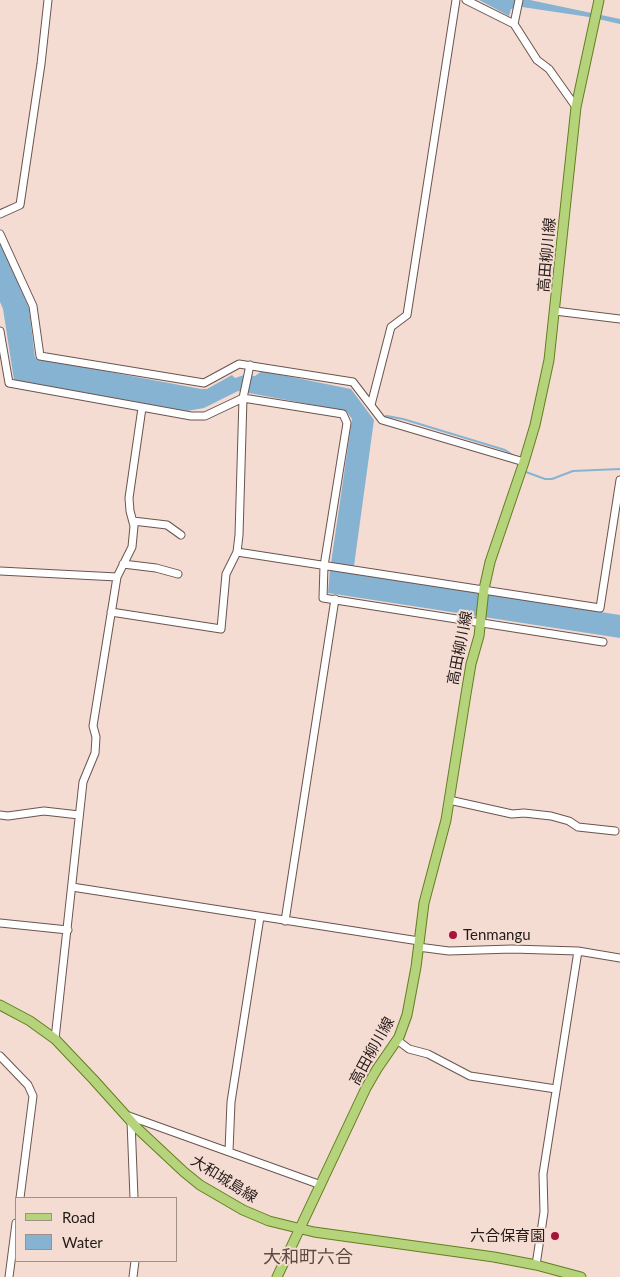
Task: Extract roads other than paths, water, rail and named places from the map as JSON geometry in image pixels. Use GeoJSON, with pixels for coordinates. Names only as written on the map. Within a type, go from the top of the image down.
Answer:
{"type":"FeatureCollection","features":[{"type":"Feature","properties":{"kind":"main road","name":"高田柳川線"},"geometry":{"type":"LineString","coordinates":[[277,1277],[366,1088],[404,1027],[416,967],[425,896],[446,820],[490,562],[535,425],[549,360],[569,158],[576,107],[599,0]]}},
{"type":"Feature","properties":{"kind":"main road","name":"大和城島線"},"geometry":{"type":"LineString","coordinates":[[0,1005],[30,1021],[55,1040],[163,1154],[200,1185],[243,1210],[269,1221],[300,1229],[494,1257],[536,1265],[581,1277]]}},
{"type":"Feature","properties":{"kind":"street"},"geometry":{"type":"LineString","coordinates":[[0,214],[20,205],[42,58],[48,0]]}},
{"type":"Feature","properties":{"kind":"street"},"geometry":{"type":"LineString","coordinates":[[371,405],[391,327],[407,315],[456,0]]}},
{"type":"Feature","properties":{"kind":"street"},"geometry":{"type":"LineString","coordinates":[[466,0],[514,24],[537,60],[549,69],[576,107]]}},
{"type":"Feature","properties":{"kind":"street"},"geometry":{"type":"LineString","coordinates":[[514,24],[519,0]]}},
{"type":"Feature","properties":{"kind":"street"},"geometry":{"type":"LineString","coordinates":[[0,234],[33,306],[40,356],[204,383],[239,364],[353,382],[382,420],[524,462]]}},
{"type":"Feature","properties":{"kind":"street"},"geometry":{"type":"LineString","coordinates":[[555,311],[620,319]]}},
{"type":"Feature","properties":{"kind":"street"},"geometry":{"type":"LineString","coordinates":[[0,331],[9,382],[191,416],[205,416],[243,398],[343,414],[347,423],[324,566],[323,598],[481,620],[602,642]]}},
{"type":"Feature","properties":{"kind":"street"},"geometry":{"type":"LineString","coordinates":[[111,612],[221,629],[226,574],[237,552],[239,535],[243,398],[250,366]]}},
{"type":"Feature","properties":{"kind":"street"},"geometry":{"type":"LineString","coordinates":[[55,1040],[83,782],[94,753],[96,737],[93,726],[117,577],[132,547],[134,526],[129,498],[142,408]]}},
{"type":"Feature","properties":{"kind":"street"},"geometry":{"type":"LineString","coordinates":[[237,552],[484,592],[600,608],[620,480]]}},
{"type":"Feature","properties":{"kind":"street"},"geometry":{"type":"LineString","coordinates":[[133,521],[167,525],[181,535]]}},
{"type":"Feature","properties":{"kind":"street"},"geometry":{"type":"LineString","coordinates":[[123,564],[156,568],[178,574]]}},
{"type":"Feature","properties":{"kind":"street"},"geometry":{"type":"LineString","coordinates":[[0,571],[117,577]]}},
{"type":"Feature","properties":{"kind":"street"},"geometry":{"type":"LineString","coordinates":[[285,921],[335,599]]}},
{"type":"Feature","properties":{"kind":"street"},"geometry":{"type":"LineString","coordinates":[[449,800],[512,814],[524,813],[551,816],[569,821],[578,827],[615,831]]}},
{"type":"Feature","properties":{"kind":"street"},"geometry":{"type":"LineString","coordinates":[[0,815],[8,816],[44,811],[79,815]]}},
{"type":"Feature","properties":{"kind":"street"},"geometry":{"type":"LineString","coordinates":[[72,887],[285,921],[449,951],[512,949],[578,951],[620,958]]}},
{"type":"Feature","properties":{"kind":"street"},"geometry":{"type":"LineString","coordinates":[[229,1151],[232,1102],[260,917]]}},
{"type":"Feature","properties":{"kind":"street"},"geometry":{"type":"LineString","coordinates":[[0,923],[68,930]]}},
{"type":"Feature","properties":{"kind":"street"},"geometry":{"type":"LineString","coordinates":[[536,1265],[544,1212],[543,1174],[578,951]]}},
{"type":"Feature","properties":{"kind":"street"},"geometry":{"type":"LineString","coordinates":[[397,1040],[409,1049],[428,1054],[470,1076],[556,1089]]}},
{"type":"Feature","properties":{"kind":"street"},"geometry":{"type":"LineString","coordinates":[[0,1056],[28,1085],[33,1096],[20,1197]]}},
{"type":"Feature","properties":{"kind":"street"},"geometry":{"type":"LineString","coordinates":[[134,1197],[128,1118],[229,1151],[321,1185]]}},
{"type":"Feature","properties":{"kind":"street"},"geometry":{"type":"LineString","coordinates":[[9,1277],[15,1231]]}},
{"type":"Feature","properties":{"kind":"street"},"geometry":{"type":"LineString","coordinates":[[133,1277],[135,1262]]}},
{"type":"Feature","properties":{"kind":"water"},"geometry":{"type":"Polygon","coordinates":[[[479,0],[530,0],[620,19],[620,24],[589,17],[522,7],[511,9],[509,16],[479,0]]]}},
{"type":"Feature","properties":{"kind":"water"},"geometry":{"type":"Polygon","coordinates":[[[0,241],[29,308],[35,358],[201,389],[207,389],[232,375],[235,378],[244,375],[255,376],[262,371],[351,389],[374,420],[353,573],[620,615],[620,638],[328,593],[352,419],[346,411],[238,391],[204,408],[187,411],[14,380],[3,309],[0,302],[0,241]]]}},
{"type":"Feature","properties":{"kind":"waterway"},"geometry":{"type":"LineString","coordinates":[[382,417],[403,419],[505,450],[514,456]]}},
{"type":"Feature","properties":{"kind":"waterway"},"geometry":{"type":"LineString","coordinates":[[524,469],[526,472],[545,479],[552,479],[573,471],[620,469]]}},
{"type":"Feature","properties":{"kind":"place","name":"Tenmangu"},"geometry":{"type":"Point","coordinates":[453,935]}},
{"type":"Feature","properties":{"kind":"place","name":"六合保育園"},"geometry":{"type":"Point","coordinates":[555,1236]}},
{"type":"Feature","properties":{"kind":"district","name":"大和町六合"},"geometry":{"type":"Point","coordinates":[308,1257]}}]}
